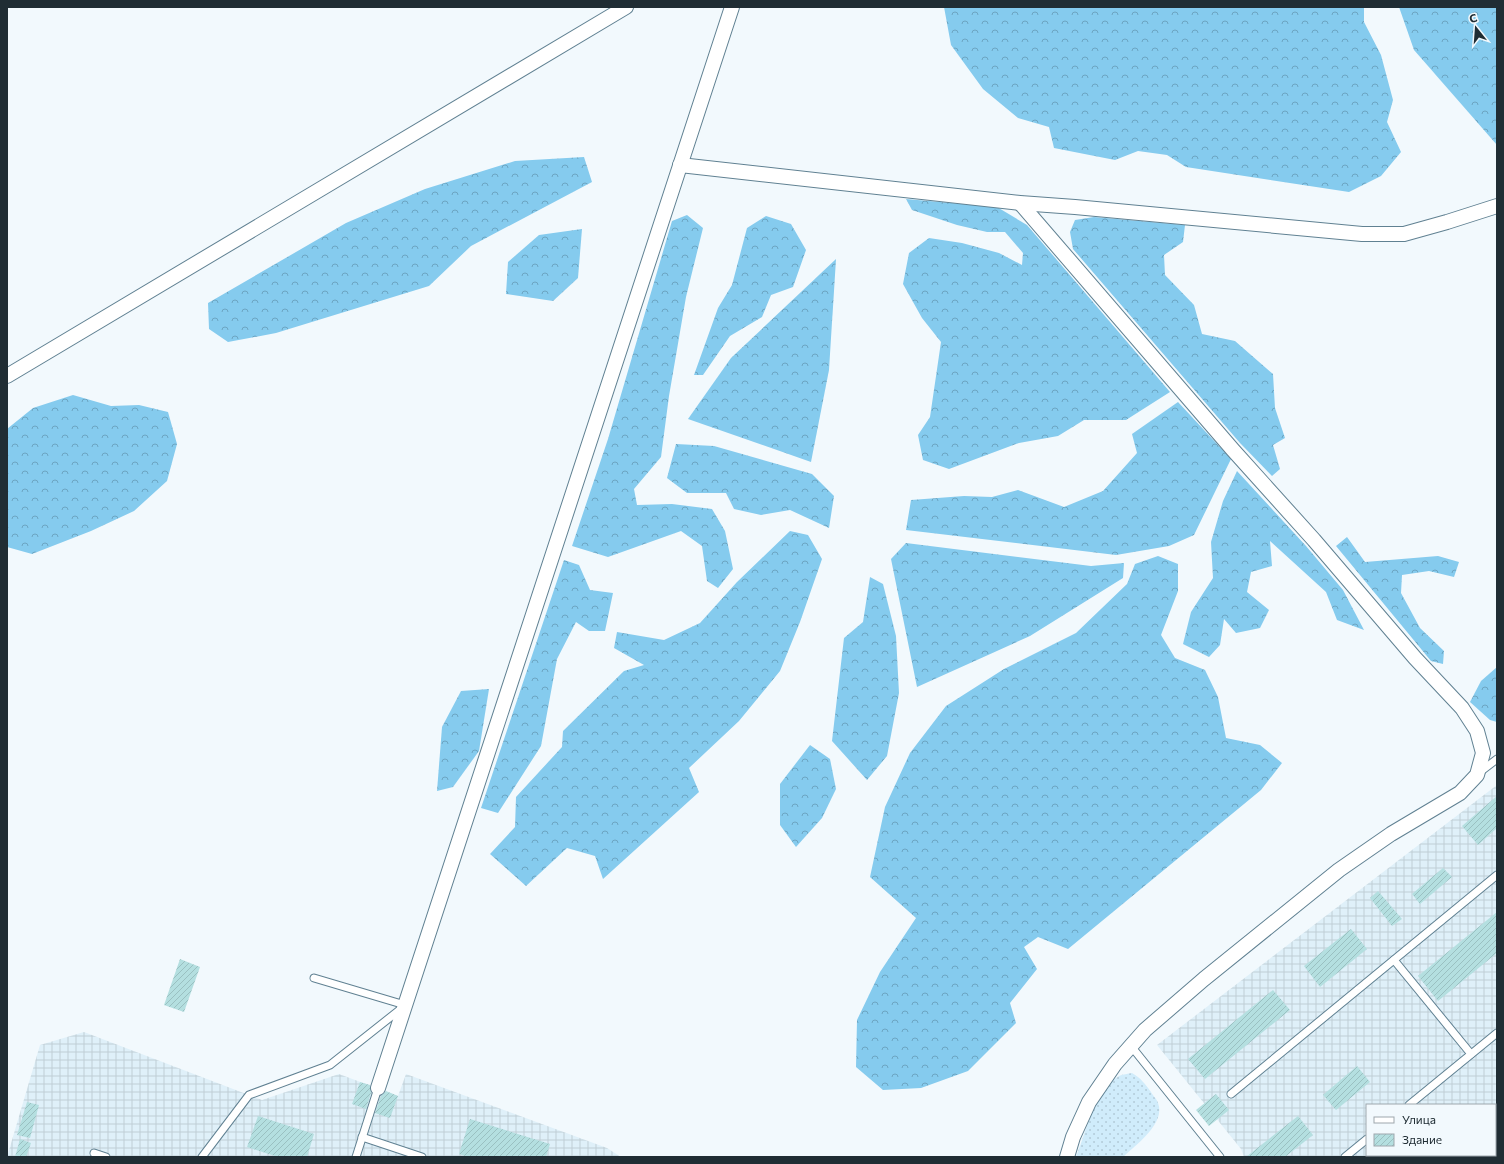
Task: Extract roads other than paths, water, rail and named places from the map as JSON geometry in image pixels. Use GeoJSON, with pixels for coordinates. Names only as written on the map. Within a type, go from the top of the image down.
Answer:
{"type":"FeatureCollection","features":[{"type":"Feature","properties":{"kind":"street"},"geometry":{"type":"LineString","coordinates":[[7,376],[626,7]]}},
{"type":"Feature","properties":{"kind":"street"},"geometry":{"type":"LineString","coordinates":[[378,1088],[732,7]]}},
{"type":"Feature","properties":{"kind":"street"},"geometry":{"type":"LineString","coordinates":[[680,165],[1020,203],[1083,207],[1362,234],[1404,234],[1497,206]]}},
{"type":"Feature","properties":{"kind":"street"},"geometry":{"type":"LineString","coordinates":[[1020,203],[1415,658],[1462,708],[1477,731],[1483,753],[1477,775],[1460,793],[1391,834],[1339,870],[1204,979],[1145,1030],[1115,1064],[1089,1102],[1073,1137],[1067,1157]]}},
{"type":"Feature","properties":{"kind":"lane"},"geometry":{"type":"LineString","coordinates":[[1477,775],[1497,759]]}},
{"type":"Feature","properties":{"kind":"lane"},"geometry":{"type":"LineString","coordinates":[[1231,1094],[1497,875]]}},
{"type":"Feature","properties":{"kind":"lane"},"geometry":{"type":"LineString","coordinates":[[1394,960],[1471,1054]]}},
{"type":"Feature","properties":{"kind":"lane"},"geometry":{"type":"LineString","coordinates":[[314,978],[405,1005]]}},
{"type":"Feature","properties":{"kind":"lane"},"geometry":{"type":"LineString","coordinates":[[202,1157],[249,1095],[330,1065],[405,1005]]}},
{"type":"Feature","properties":{"kind":"lane"},"geometry":{"type":"LineString","coordinates":[[1410,1104],[1497,1033]]}},
{"type":"Feature","properties":{"kind":"lane"},"geometry":{"type":"LineString","coordinates":[[1131,1046],[1220,1157]]}},
{"type":"Feature","properties":{"kind":"lane"},"geometry":{"type":"LineString","coordinates":[[356,1157],[378,1088]]}},
{"type":"Feature","properties":{"kind":"lane"},"geometry":{"type":"LineString","coordinates":[[362,1137],[422,1157]]}},
{"type":"Feature","properties":{"kind":"lane"},"geometry":{"type":"LineString","coordinates":[[1345,1157],[1366,1140]]}},
{"type":"Feature","properties":{"kind":"lane"},"geometry":{"type":"LineString","coordinates":[[94,1153],[106,1157]]}}]}
